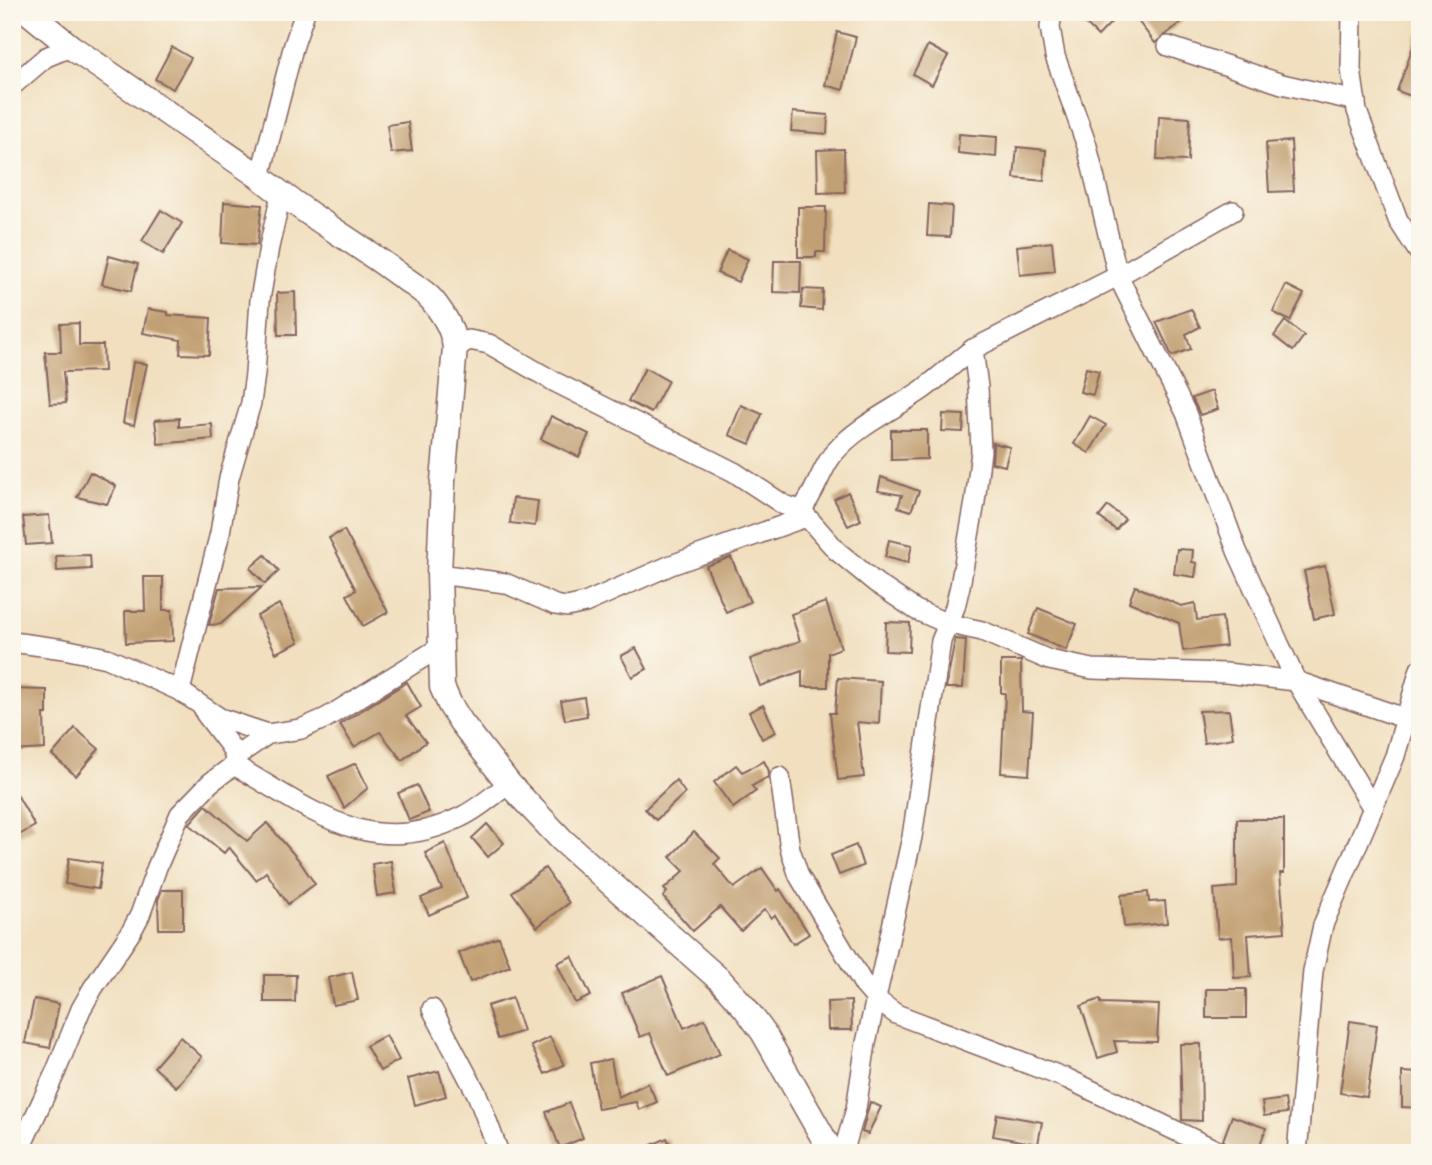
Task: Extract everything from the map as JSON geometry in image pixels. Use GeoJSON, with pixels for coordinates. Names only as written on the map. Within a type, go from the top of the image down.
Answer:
{"type":"FeatureCollection","features":[{"type":"Feature","properties":{"kind":"street"},"geometry":{"type":"LineString","coordinates":[[28,12],[71,47],[430,298],[453,333],[455,348],[443,481],[439,574],[442,687],[450,705],[509,784],[562,840],[721,981],[746,1009],[763,1032],[832,1153]]}},
{"type":"Feature","properties":{"kind":"street"},"geometry":{"type":"LineString","coordinates":[[260,177],[293,48],[305,12]]}},
{"type":"Feature","properties":{"kind":"street"},"geometry":{"type":"LineString","coordinates":[[1052,12],[1050,27],[1055,56],[1087,146],[1118,276],[1186,413],[1237,551],[1296,681],[1372,807]]}},
{"type":"Feature","properties":{"kind":"street"},"geometry":{"type":"LineString","coordinates":[[1352,12],[1351,69],[1357,111],[1398,220],[1420,254]]}},
{"type":"Feature","properties":{"kind":"street"},"geometry":{"type":"LineString","coordinates":[[1168,46],[1282,84],[1356,101]]}},
{"type":"Feature","properties":{"kind":"street"},"geometry":{"type":"LineString","coordinates":[[12,86],[46,57],[71,47]]}},
{"type":"Feature","properties":{"kind":"street"},"geometry":{"type":"LineString","coordinates":[[180,691],[220,533],[229,478],[251,402],[256,374],[260,299],[281,195]]}},
{"type":"Feature","properties":{"kind":"street"},"geometry":{"type":"LineString","coordinates":[[439,574],[505,583],[555,605],[567,607],[585,603],[671,565],[804,513],[832,456],[848,439],[924,388],[973,349],[1118,276],[1233,211]]}},
{"type":"Feature","properties":{"kind":"street"},"geometry":{"type":"LineString","coordinates":[[455,348],[469,340],[489,344],[555,382],[734,472],[784,505],[804,513],[837,551],[876,583],[916,610],[946,623],[982,631],[1049,660],[1092,669],[1226,673],[1296,681],[1413,723]]}},
{"type":"Feature","properties":{"kind":"street"},"geometry":{"type":"LineString","coordinates":[[843,1153],[856,1109],[866,1043],[912,837],[940,641],[955,607],[960,586],[979,475],[979,418],[973,349]]}},
{"type":"Feature","properties":{"kind":"street"},"geometry":{"type":"LineString","coordinates":[[12,642],[64,649],[107,659],[180,691],[220,718],[268,734],[301,729],[326,718],[442,646]]}},
{"type":"Feature","properties":{"kind":"street"},"geometry":{"type":"LineString","coordinates":[[1297,1153],[1312,971],[1323,925],[1372,807],[1413,723],[1420,669]]}},
{"type":"Feature","properties":{"kind":"street"},"geometry":{"type":"LineString","coordinates":[[200,706],[230,746],[234,761],[331,820],[369,834],[420,832],[439,826],[463,816],[509,784]]}},
{"type":"Feature","properties":{"kind":"street"},"geometry":{"type":"LineString","coordinates":[[18,1153],[81,1009],[140,915],[156,867],[180,814],[234,761],[268,734]]}},
{"type":"Feature","properties":{"kind":"street"},"geometry":{"type":"LineString","coordinates":[[780,777],[790,849],[799,876],[864,985],[877,1000],[896,1014],[946,1035],[1068,1079],[1222,1153]]}},
{"type":"Feature","properties":{"kind":"street"},"geometry":{"type":"LineString","coordinates":[[432,1009],[477,1094],[499,1153]]}},
{"type":"Feature","properties":{"kind":"building"},"geometry":{"type":"Polygon","coordinates":[[[1073,12],[1121,12],[1098,36],[1073,12]]]}},
{"type":"Feature","properties":{"kind":"building"},"geometry":{"type":"Polygon","coordinates":[[[1131,12],[1178,12],[1184,20],[1155,43],[1131,12]]]}},
{"type":"Feature","properties":{"kind":"building"},"geometry":{"type":"Polygon","coordinates":[[[837,32],[856,37],[843,90],[825,85],[837,32]]]}},
{"type":"Feature","properties":{"kind":"building"},"geometry":{"type":"Polygon","coordinates":[[[1418,33],[1420,34],[1420,99],[1397,91],[1418,33]]]}},
{"type":"Feature","properties":{"kind":"building"},"geometry":{"type":"Polygon","coordinates":[[[928,45],[948,56],[932,85],[913,74],[928,45]]]}},
{"type":"Feature","properties":{"kind":"building"},"geometry":{"type":"Polygon","coordinates":[[[172,47],[191,58],[173,89],[155,79],[172,47]]]}},
{"type":"Feature","properties":{"kind":"building"},"geometry":{"type":"Polygon","coordinates":[[[793,112],[828,115],[827,134],[791,131],[793,112]]]}},
{"type":"Feature","properties":{"kind":"building"},"geometry":{"type":"Polygon","coordinates":[[[1159,116],[1190,118],[1188,161],[1157,160],[1159,116]]]}},
{"type":"Feature","properties":{"kind":"building"},"geometry":{"type":"Polygon","coordinates":[[[408,122],[412,151],[391,153],[387,125],[408,122]]]}},
{"type":"Feature","properties":{"kind":"building"},"geometry":{"type":"Polygon","coordinates":[[[959,134],[997,137],[996,157],[958,153],[959,134]]]}},
{"type":"Feature","properties":{"kind":"building"},"geometry":{"type":"Polygon","coordinates":[[[1291,141],[1294,191],[1269,192],[1266,143],[1291,141]]]}},
{"type":"Feature","properties":{"kind":"building"},"geometry":{"type":"Polygon","coordinates":[[[1017,147],[1046,150],[1044,181],[1014,178],[1017,147]]]}},
{"type":"Feature","properties":{"kind":"building"},"geometry":{"type":"Polygon","coordinates":[[[844,149],[845,192],[818,193],[817,150],[844,149]]]}},
{"type":"Feature","properties":{"kind":"building"},"geometry":{"type":"Polygon","coordinates":[[[224,202],[262,205],[257,245],[222,243],[224,202]]]}},
{"type":"Feature","properties":{"kind":"building"},"geometry":{"type":"Polygon","coordinates":[[[929,204],[952,206],[950,237],[927,236],[929,204]]]}},
{"type":"Feature","properties":{"kind":"building"},"geometry":{"type":"Polygon","coordinates":[[[798,207],[826,207],[825,252],[816,252],[816,257],[798,257],[798,207]]]}},
{"type":"Feature","properties":{"kind":"building"},"geometry":{"type":"Polygon","coordinates":[[[161,210],[182,223],[163,254],[142,241],[161,210]]]}},
{"type":"Feature","properties":{"kind":"building"},"geometry":{"type":"Polygon","coordinates":[[[1052,242],[1055,271],[1020,275],[1017,246],[1052,242]]]}},
{"type":"Feature","properties":{"kind":"building"},"geometry":{"type":"Polygon","coordinates":[[[727,250],[748,259],[738,282],[717,273],[727,250]]]}},
{"type":"Feature","properties":{"kind":"building"},"geometry":{"type":"Polygon","coordinates":[[[109,256],[138,264],[131,291],[102,284],[109,256]]]}},
{"type":"Feature","properties":{"kind":"building"},"geometry":{"type":"Polygon","coordinates":[[[774,261],[801,261],[800,293],[773,292],[774,261]]]}},
{"type":"Feature","properties":{"kind":"building"},"geometry":{"type":"Polygon","coordinates":[[[1286,285],[1304,294],[1290,321],[1273,312],[1286,285]]]}},
{"type":"Feature","properties":{"kind":"building"},"geometry":{"type":"Polygon","coordinates":[[[803,289],[823,290],[822,310],[801,308],[803,289]]]}},
{"type":"Feature","properties":{"kind":"building"},"geometry":{"type":"Polygon","coordinates":[[[295,292],[296,335],[278,335],[277,293],[295,292]]]}},
{"type":"Feature","properties":{"kind":"building"},"geometry":{"type":"Polygon","coordinates":[[[148,309],[168,312],[168,315],[211,318],[209,355],[180,354],[181,340],[143,333],[148,309]]]}},
{"type":"Feature","properties":{"kind":"building"},"geometry":{"type":"Polygon","coordinates":[[[1191,309],[1200,327],[1186,334],[1191,349],[1172,356],[1156,322],[1191,309]]]}},
{"type":"Feature","properties":{"kind":"building"},"geometry":{"type":"Polygon","coordinates":[[[1285,321],[1304,336],[1293,351],[1274,336],[1285,321]]]}},
{"type":"Feature","properties":{"kind":"building"},"geometry":{"type":"Polygon","coordinates":[[[79,323],[79,345],[103,345],[104,371],[63,372],[66,403],[50,404],[45,352],[61,352],[60,324],[79,323]]]}},
{"type":"Feature","properties":{"kind":"building"},"geometry":{"type":"Polygon","coordinates":[[[133,362],[147,364],[134,425],[123,423],[133,362]]]}},
{"type":"Feature","properties":{"kind":"building"},"geometry":{"type":"Polygon","coordinates":[[[645,368],[668,381],[651,413],[628,401],[645,368]]]}},
{"type":"Feature","properties":{"kind":"building"},"geometry":{"type":"Polygon","coordinates":[[[1086,368],[1099,371],[1093,395],[1080,392],[1086,368]]]}},
{"type":"Feature","properties":{"kind":"building"},"geometry":{"type":"Polygon","coordinates":[[[1212,391],[1218,409],[1200,415],[1192,398],[1212,391]]]}},
{"type":"Feature","properties":{"kind":"building"},"geometry":{"type":"Polygon","coordinates":[[[741,405],[762,414],[750,444],[729,435],[741,405]]]}},
{"type":"Feature","properties":{"kind":"building"},"geometry":{"type":"Polygon","coordinates":[[[943,414],[964,415],[963,432],[942,431],[943,414]]]}},
{"type":"Feature","properties":{"kind":"building"},"geometry":{"type":"Polygon","coordinates":[[[551,416],[589,434],[579,457],[541,439],[551,416]]]}},
{"type":"Feature","properties":{"kind":"building"},"geometry":{"type":"Polygon","coordinates":[[[1090,416],[1106,425],[1089,453],[1074,444],[1090,416]]]}},
{"type":"Feature","properties":{"kind":"building"},"geometry":{"type":"Polygon","coordinates":[[[179,418],[179,427],[212,424],[213,439],[158,444],[155,420],[179,418]]]}},
{"type":"Feature","properties":{"kind":"building"},"geometry":{"type":"Polygon","coordinates":[[[891,430],[927,430],[927,459],[891,460],[891,430]]]}},
{"type":"Feature","properties":{"kind":"building"},"geometry":{"type":"Polygon","coordinates":[[[993,443],[1010,447],[1005,466],[992,463],[993,443]]]}},
{"type":"Feature","properties":{"kind":"building"},"geometry":{"type":"Polygon","coordinates":[[[90,472],[116,486],[107,504],[77,497],[90,472]]]}},
{"type":"Feature","properties":{"kind":"building"},"geometry":{"type":"Polygon","coordinates":[[[881,477],[919,491],[911,511],[898,507],[902,495],[878,491],[881,477]]]}},
{"type":"Feature","properties":{"kind":"building"},"geometry":{"type":"Polygon","coordinates":[[[848,492],[861,520],[848,526],[834,499],[848,492]]]}},
{"type":"Feature","properties":{"kind":"building"},"geometry":{"type":"Polygon","coordinates":[[[513,498],[538,501],[535,526],[510,523],[513,498]]]}},
{"type":"Feature","properties":{"kind":"building"},"geometry":{"type":"Polygon","coordinates":[[[1108,506],[1125,519],[1116,530],[1099,517],[1108,506]]]}},
{"type":"Feature","properties":{"kind":"building"},"geometry":{"type":"Polygon","coordinates":[[[49,515],[52,543],[26,545],[23,517],[49,515]]]}},
{"type":"Feature","properties":{"kind":"building"},"geometry":{"type":"Polygon","coordinates":[[[344,530],[388,612],[363,626],[347,595],[356,590],[329,538],[344,530]]]}},
{"type":"Feature","properties":{"kind":"building"},"geometry":{"type":"Polygon","coordinates":[[[889,540],[912,545],[908,563],[885,557],[889,540]]]}},
{"type":"Feature","properties":{"kind":"building"},"geometry":{"type":"Polygon","coordinates":[[[1177,549],[1193,550],[1192,562],[1197,563],[1195,577],[1174,574],[1177,549]]]}},
{"type":"Feature","properties":{"kind":"building"},"geometry":{"type":"Polygon","coordinates":[[[90,555],[91,569],[57,571],[56,556],[90,555]]]}},
{"type":"Feature","properties":{"kind":"building"},"geometry":{"type":"Polygon","coordinates":[[[265,555],[279,571],[265,584],[250,568],[265,555]]]}},
{"type":"Feature","properties":{"kind":"building"},"geometry":{"type":"Polygon","coordinates":[[[731,557],[750,602],[726,612],[706,566],[731,557]]]}},
{"type":"Feature","properties":{"kind":"building"},"geometry":{"type":"Polygon","coordinates":[[[1325,566],[1335,614],[1314,619],[1304,571],[1325,566]]]}},
{"type":"Feature","properties":{"kind":"building"},"geometry":{"type":"Polygon","coordinates":[[[144,577],[163,577],[163,610],[172,610],[173,641],[126,643],[125,611],[145,611],[144,577]]]}},
{"type":"Feature","properties":{"kind":"building"},"geometry":{"type":"Polygon","coordinates":[[[1135,586],[1181,606],[1195,603],[1197,620],[1222,617],[1226,646],[1183,651],[1179,623],[1129,602],[1135,586]]]}},
{"type":"Feature","properties":{"kind":"building"},"geometry":{"type":"Polygon","coordinates":[[[262,587],[221,624],[209,625],[219,588],[262,587]]]}},
{"type":"Feature","properties":{"kind":"building"},"geometry":{"type":"Polygon","coordinates":[[[826,602],[841,648],[828,653],[828,687],[802,687],[802,671],[760,686],[750,659],[800,641],[791,614],[826,602]]]}},
{"type":"Feature","properties":{"kind":"building"},"geometry":{"type":"Polygon","coordinates":[[[279,604],[299,642],[276,653],[257,616],[279,604]]]}},
{"type":"Feature","properties":{"kind":"building"},"geometry":{"type":"Polygon","coordinates":[[[1038,608],[1077,624],[1066,650],[1028,634],[1038,608]]]}},
{"type":"Feature","properties":{"kind":"building"},"geometry":{"type":"Polygon","coordinates":[[[886,622],[910,623],[909,652],[885,651],[886,622]]]}},
{"type":"Feature","properties":{"kind":"building"},"geometry":{"type":"Polygon","coordinates":[[[955,639],[966,640],[963,688],[946,688],[955,639]]]}},
{"type":"Feature","properties":{"kind":"building"},"geometry":{"type":"Polygon","coordinates":[[[636,648],[647,669],[632,677],[621,656],[636,648]]]}},
{"type":"Feature","properties":{"kind":"building"},"geometry":{"type":"Polygon","coordinates":[[[1001,661],[1021,661],[1022,711],[1033,712],[1029,775],[1001,773],[1005,693],[1001,693],[1001,661]]]}},
{"type":"Feature","properties":{"kind":"building"},"geometry":{"type":"Polygon","coordinates":[[[838,678],[881,681],[879,724],[857,722],[864,777],[838,780],[830,713],[835,713],[838,678]]]}},
{"type":"Feature","properties":{"kind":"building"},"geometry":{"type":"Polygon","coordinates":[[[407,682],[421,707],[406,716],[426,742],[402,760],[380,732],[354,747],[340,724],[407,682]]]}},
{"type":"Feature","properties":{"kind":"building"},"geometry":{"type":"Polygon","coordinates":[[[12,689],[47,690],[47,714],[44,714],[45,749],[12,751],[12,689]]]}},
{"type":"Feature","properties":{"kind":"building"},"geometry":{"type":"Polygon","coordinates":[[[584,697],[587,716],[565,720],[561,701],[584,697]]]}},
{"type":"Feature","properties":{"kind":"building"},"geometry":{"type":"Polygon","coordinates":[[[763,705],[776,732],[762,739],[749,712],[763,705]]]}},
{"type":"Feature","properties":{"kind":"building"},"geometry":{"type":"Polygon","coordinates":[[[1229,710],[1233,738],[1204,743],[1199,711],[1229,710]]]}},
{"type":"Feature","properties":{"kind":"building"},"geometry":{"type":"Polygon","coordinates":[[[75,728],[99,749],[76,776],[52,755],[75,728]]]}},
{"type":"Feature","properties":{"kind":"building"},"geometry":{"type":"Polygon","coordinates":[[[764,761],[769,771],[768,777],[752,786],[756,791],[733,808],[714,782],[736,765],[742,772],[764,761]]]}},
{"type":"Feature","properties":{"kind":"building"},"geometry":{"type":"Polygon","coordinates":[[[356,763],[368,788],[344,808],[328,776],[356,763]]]}},
{"type":"Feature","properties":{"kind":"building"},"geometry":{"type":"Polygon","coordinates":[[[676,780],[685,793],[656,820],[645,809],[676,780]]]}},
{"type":"Feature","properties":{"kind":"building"},"geometry":{"type":"Polygon","coordinates":[[[417,785],[429,812],[409,820],[398,793],[417,785]]]}},
{"type":"Feature","properties":{"kind":"building"},"geometry":{"type":"Polygon","coordinates":[[[12,786],[35,826],[12,839],[12,786]]]}},
{"type":"Feature","properties":{"kind":"building"},"geometry":{"type":"Polygon","coordinates":[[[206,805],[247,841],[267,823],[315,884],[288,904],[266,872],[256,880],[229,847],[224,853],[189,824],[206,805]]]}},
{"type":"Feature","properties":{"kind":"building"},"geometry":{"type":"Polygon","coordinates":[[[1237,819],[1284,819],[1284,873],[1280,873],[1285,932],[1248,935],[1251,977],[1234,978],[1232,937],[1218,938],[1214,889],[1237,887],[1237,819]]]}},
{"type":"Feature","properties":{"kind":"building"},"geometry":{"type":"Polygon","coordinates":[[[487,824],[504,843],[488,857],[472,838],[487,824]]]}},
{"type":"Feature","properties":{"kind":"building"},"geometry":{"type":"Polygon","coordinates":[[[694,832],[720,858],[714,864],[734,888],[762,868],[778,891],[780,889],[809,934],[793,944],[775,915],[771,918],[765,909],[741,931],[720,907],[693,931],[663,897],[667,892],[664,889],[684,871],[670,857],[694,832]]]}},
{"type":"Feature","properties":{"kind":"building"},"geometry":{"type":"Polygon","coordinates":[[[445,843],[467,898],[429,915],[421,898],[442,889],[425,853],[445,843]]]}},
{"type":"Feature","properties":{"kind":"building"},"geometry":{"type":"Polygon","coordinates":[[[856,845],[863,866],[839,875],[831,855],[856,845]]]}},
{"type":"Feature","properties":{"kind":"building"},"geometry":{"type":"Polygon","coordinates":[[[69,858],[102,863],[98,889],[65,884],[69,858]]]}},
{"type":"Feature","properties":{"kind":"building"},"geometry":{"type":"Polygon","coordinates":[[[391,861],[396,893],[377,896],[372,864],[391,861]]]}},
{"type":"Feature","properties":{"kind":"building"},"geometry":{"type":"Polygon","coordinates":[[[545,868],[569,903],[537,927],[512,892],[545,868]]]}},
{"type":"Feature","properties":{"kind":"building"},"geometry":{"type":"Polygon","coordinates":[[[162,890],[183,890],[183,929],[159,929],[158,900],[162,890]]]}},
{"type":"Feature","properties":{"kind":"building"},"geometry":{"type":"Polygon","coordinates":[[[1148,892],[1149,902],[1165,901],[1167,923],[1124,927],[1121,895],[1148,892]]]}},
{"type":"Feature","properties":{"kind":"building"},"geometry":{"type":"Polygon","coordinates":[[[499,937],[510,966],[470,982],[459,953],[499,937]]]}},
{"type":"Feature","properties":{"kind":"building"},"geometry":{"type":"Polygon","coordinates":[[[572,956],[591,996],[575,1003],[557,963],[572,956]]]}},
{"type":"Feature","properties":{"kind":"building"},"geometry":{"type":"Polygon","coordinates":[[[352,972],[358,1000],[333,1005],[328,978],[352,972]]]}},
{"type":"Feature","properties":{"kind":"building"},"geometry":{"type":"Polygon","coordinates":[[[264,975],[296,975],[295,1002],[264,1002],[264,975]]]}},
{"type":"Feature","properties":{"kind":"building"},"geometry":{"type":"Polygon","coordinates":[[[662,976],[684,1028],[705,1019],[720,1054],[668,1076],[650,1033],[640,1037],[622,993],[662,976]]]}},
{"type":"Feature","properties":{"kind":"building"},"geometry":{"type":"Polygon","coordinates":[[[1206,989],[1246,989],[1246,1018],[1206,1018],[1206,989]]]}},
{"type":"Feature","properties":{"kind":"building"},"geometry":{"type":"Polygon","coordinates":[[[512,998],[523,1031],[498,1039],[487,1006],[512,998]]]}},
{"type":"Feature","properties":{"kind":"building"},"geometry":{"type":"Polygon","coordinates":[[[34,999],[59,1004],[50,1048],[25,1043],[34,999]]]}},
{"type":"Feature","properties":{"kind":"building"},"geometry":{"type":"Polygon","coordinates":[[[1100,999],[1101,1003],[1159,1005],[1157,1042],[1114,1041],[1117,1052],[1098,1058],[1081,1006],[1100,999]]]}},
{"type":"Feature","properties":{"kind":"building"},"geometry":{"type":"Polygon","coordinates":[[[851,1001],[852,1030],[828,1030],[827,1002],[851,1001]]]}},
{"type":"Feature","properties":{"kind":"building"},"geometry":{"type":"Polygon","coordinates":[[[1350,1021],[1377,1025],[1367,1097],[1340,1093],[1350,1021]]]}},
{"type":"Feature","properties":{"kind":"building"},"geometry":{"type":"Polygon","coordinates":[[[386,1035],[399,1060],[380,1071],[366,1046],[386,1035]]]}},
{"type":"Feature","properties":{"kind":"building"},"geometry":{"type":"Polygon","coordinates":[[[180,1037],[202,1057],[176,1087],[154,1067],[180,1037]]]}},
{"type":"Feature","properties":{"kind":"building"},"geometry":{"type":"Polygon","coordinates":[[[550,1037],[564,1065],[545,1074],[531,1046],[550,1037]]]}},
{"type":"Feature","properties":{"kind":"building"},"geometry":{"type":"Polygon","coordinates":[[[1180,1044],[1201,1044],[1202,1121],[1182,1120],[1180,1044]]]}},
{"type":"Feature","properties":{"kind":"building"},"geometry":{"type":"Polygon","coordinates":[[[611,1059],[618,1097],[648,1083],[657,1102],[639,1110],[636,1102],[598,1109],[590,1063],[611,1059]]]}},
{"type":"Feature","properties":{"kind":"building"},"geometry":{"type":"Polygon","coordinates":[[[439,1071],[446,1096],[415,1105],[408,1079],[439,1071]]]}},
{"type":"Feature","properties":{"kind":"building"},"geometry":{"type":"Polygon","coordinates":[[[1402,1072],[1420,1073],[1420,1108],[1402,1107],[1402,1072]]]}},
{"type":"Feature","properties":{"kind":"building"},"geometry":{"type":"Polygon","coordinates":[[[1285,1099],[1287,1113],[1264,1116],[1262,1102],[1285,1099]]]}},
{"type":"Feature","properties":{"kind":"building"},"geometry":{"type":"Polygon","coordinates":[[[870,1102],[881,1107],[868,1134],[862,1132],[870,1102]]]}},
{"type":"Feature","properties":{"kind":"building"},"geometry":{"type":"Polygon","coordinates":[[[569,1103],[583,1138],[560,1148],[546,1112],[569,1103]]]}},
{"type":"Feature","properties":{"kind":"building"},"geometry":{"type":"Polygon","coordinates":[[[997,1114],[1042,1122],[1038,1144],[993,1136],[997,1114]]]}},
{"type":"Feature","properties":{"kind":"building"},"geometry":{"type":"Polygon","coordinates":[[[1232,1116],[1266,1128],[1257,1153],[1243,1153],[1223,1140],[1232,1116]]]}},
{"type":"Feature","properties":{"kind":"building"},"geometry":{"type":"Polygon","coordinates":[[[667,1138],[674,1153],[634,1153],[667,1138]]]}}]}
